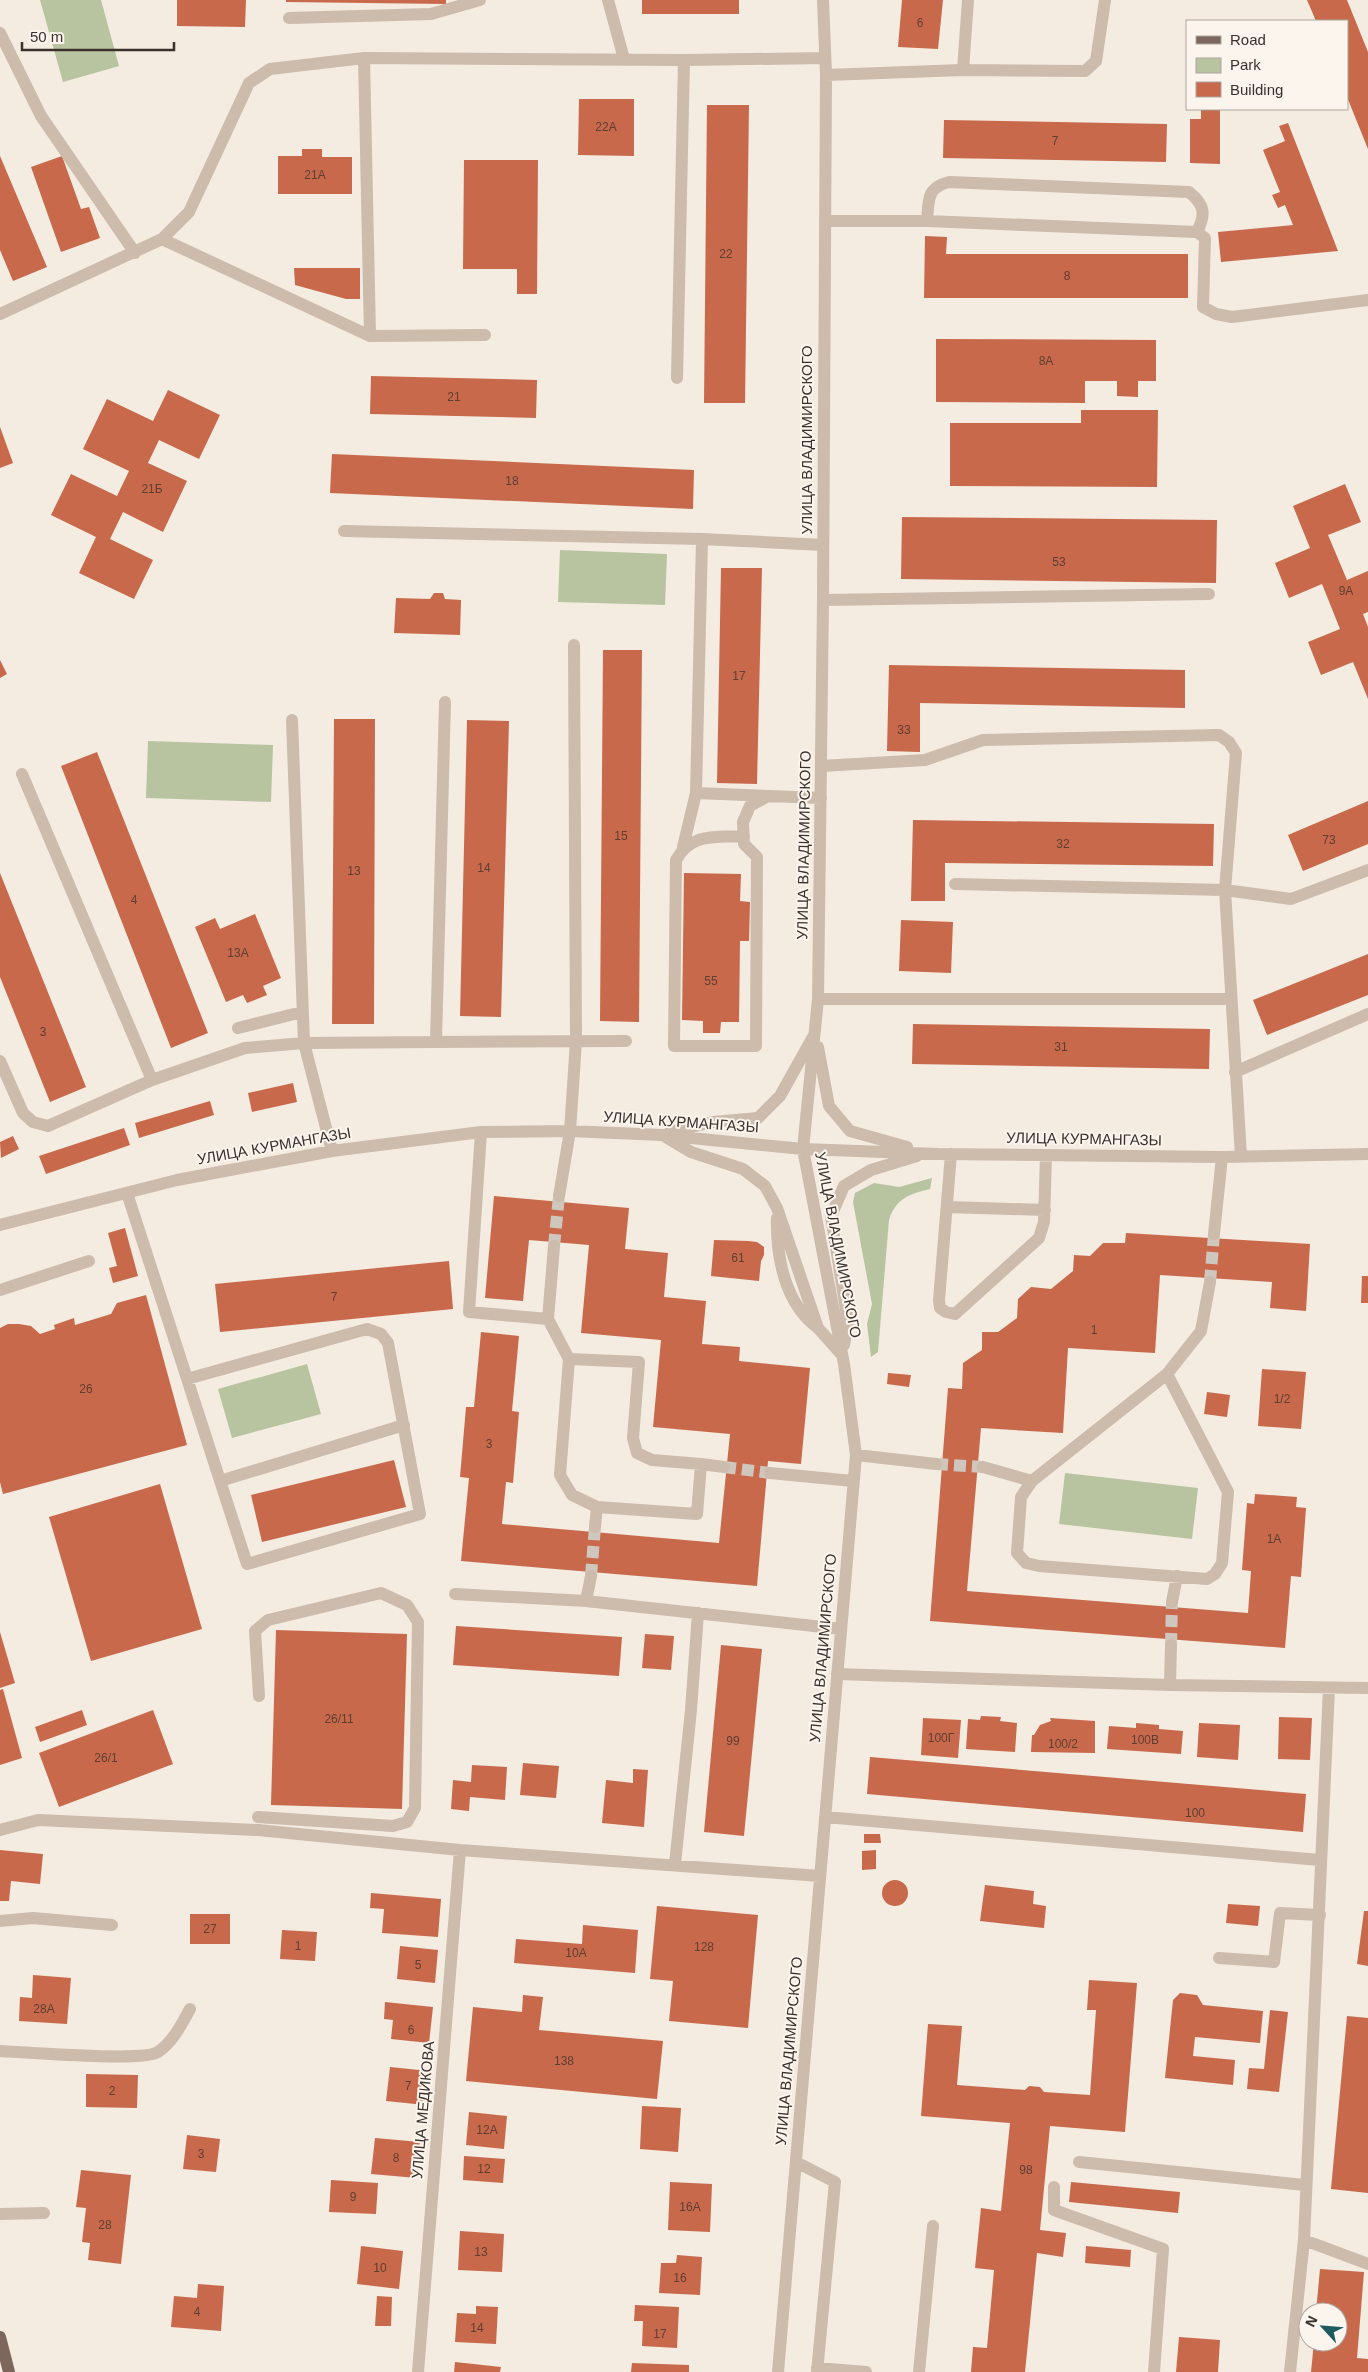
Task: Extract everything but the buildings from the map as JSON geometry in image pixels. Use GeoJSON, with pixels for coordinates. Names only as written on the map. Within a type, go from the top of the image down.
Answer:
{"type":"FeatureCollection","features":[{"type":"Feature","properties":{"kind":"main road"},"geometry":{"type":"LineString","coordinates":[[0,2337],[10,2372]]}},
{"type":"Feature","properties":{"kind":"street"},"geometry":{"type":"LineString","coordinates":[[289,18],[431,14],[480,0]]}},
{"type":"Feature","properties":{"kind":"street"},"geometry":{"type":"LineString","coordinates":[[608,0],[624,59]]}},
{"type":"Feature","properties":{"kind":"street","name":"УЛИЦА ВЛАДИМИРСКОГО"},"geometry":{"type":"LineString","coordinates":[[778,2372],[856,1455],[842,1355],[804,1149],[818,999],[823,600],[826,75],[823,0]]}},
{"type":"Feature","properties":{"kind":"street"},"geometry":{"type":"LineString","coordinates":[[963,70],[968,0]]}},
{"type":"Feature","properties":{"kind":"street"},"geometry":{"type":"LineString","coordinates":[[826,75],[963,70],[1085,71],[1096,62],[1105,0]]}},
{"type":"Feature","properties":{"kind":"street"},"geometry":{"type":"LineString","coordinates":[[0,33],[41,116],[135,253]]}},
{"type":"Feature","properties":{"kind":"street"},"geometry":{"type":"LineString","coordinates":[[364,58],[370,336]]}},
{"type":"Feature","properties":{"kind":"street"},"geometry":{"type":"LineString","coordinates":[[0,314],[162,240],[189,212],[249,83],[270,69],[364,58],[684,60],[825,58]]}},
{"type":"Feature","properties":{"kind":"street"},"geometry":{"type":"LineString","coordinates":[[678,378],[684,60]]}},
{"type":"Feature","properties":{"kind":"street"},"geometry":{"type":"LineString","coordinates":[[927,221],[929,196],[937,185],[949,182],[1189,192],[1199,200],[1204,210],[1202,222],[1197,232]]}},
{"type":"Feature","properties":{"kind":"street"},"geometry":{"type":"LineString","coordinates":[[825,221],[927,221],[1197,232],[1205,238],[1203,307],[1216,314],[1232,317],[1368,300]]}},
{"type":"Feature","properties":{"kind":"street"},"geometry":{"type":"LineString","coordinates":[[162,240],[370,336],[485,335]]}},
{"type":"Feature","properties":{"kind":"street"},"geometry":{"type":"LineString","coordinates":[[344,531],[702,539],[823,545]]}},
{"type":"Feature","properties":{"kind":"street"},"geometry":{"type":"LineString","coordinates":[[702,539],[696,793],[683,847],[676,860],[674,1046],[756,1046],[756,857],[744,844],[743,822],[750,806],[768,796]]}},
{"type":"Feature","properties":{"kind":"street"},"geometry":{"type":"LineString","coordinates":[[823,600],[1209,594]]}},
{"type":"Feature","properties":{"kind":"street"},"geometry":{"type":"LineString","coordinates":[[559,1196],[570,1131],[576,1041],[574,646]]}},
{"type":"Feature","properties":{"kind":"street"},"geometry":{"type":"LineString","coordinates":[[436,1042],[445,702]]}},
{"type":"Feature","properties":{"kind":"street"},"geometry":{"type":"LineString","coordinates":[[292,720],[304,1043],[332,1151]]}},
{"type":"Feature","properties":{"kind":"street"},"geometry":{"type":"LineString","coordinates":[[821,766],[925,760],[983,740],[1219,735],[1229,742],[1236,753],[1225,890],[1230,999],[1241,1156]]}},
{"type":"Feature","properties":{"kind":"street"},"geometry":{"type":"LineString","coordinates":[[22,774],[152,1080]]}},
{"type":"Feature","properties":{"kind":"street"},"geometry":{"type":"LineString","coordinates":[[696,793],[820,798]]}},
{"type":"Feature","properties":{"kind":"street"},"geometry":{"type":"LineString","coordinates":[[683,847],[697,839],[744,836]]}},
{"type":"Feature","properties":{"kind":"street"},"geometry":{"type":"LineString","coordinates":[[955,884],[1225,890],[1291,899],[1368,870]]}},
{"type":"Feature","properties":{"kind":"street"},"geometry":{"type":"LineString","coordinates":[[818,999],[1230,999]]}},
{"type":"Feature","properties":{"kind":"street"},"geometry":{"type":"LineString","coordinates":[[238,1028],[302,1012]]}},
{"type":"Feature","properties":{"kind":"street"},"geometry":{"type":"LineString","coordinates":[[1235,1072],[1368,1014]]}},
{"type":"Feature","properties":{"kind":"street"},"geometry":{"type":"LineString","coordinates":[[661,1134],[713,1122],[758,1118],[780,1096],[815,1032]]}},
{"type":"Feature","properties":{"kind":"street"},"geometry":{"type":"LineString","coordinates":[[815,1032],[829,1106],[850,1131],[926,1153]]}},
{"type":"Feature","properties":{"kind":"street"},"geometry":{"type":"LineString","coordinates":[[0,1061],[23,1113],[33,1122],[48,1126],[152,1080],[245,1048],[304,1043],[626,1042]]}},
{"type":"Feature","properties":{"kind":"street","name":"УЛИЦА КУРМАНГАЗЫ"},"geometry":{"type":"LineString","coordinates":[[0,1225],[177,1180],[332,1151],[481,1132],[570,1131],[661,1134],[804,1149],[951,1154],[1222,1157],[1368,1154]]}},
{"type":"Feature","properties":{"kind":"street"},"geometry":{"type":"LineString","coordinates":[[481,1132],[469,1312],[548,1319]]}},
{"type":"Feature","properties":{"kind":"street"},"geometry":{"type":"LineString","coordinates":[[661,1134],[691,1152],[744,1169],[765,1186],[777,1208],[818,1328],[842,1355]]}},
{"type":"Feature","properties":{"kind":"street"},"geometry":{"type":"LineString","coordinates":[[842,1355],[848,1322],[831,1216],[844,1186],[871,1170],[926,1153]]}},
{"type":"Feature","properties":{"kind":"street"},"geometry":{"type":"LineString","coordinates":[[951,1154],[939,1300],[940,1308],[955,1314],[1039,1238],[1043,1230],[1045,1210],[1046,1155]]}},
{"type":"Feature","properties":{"kind":"street"},"geometry":{"type":"LineString","coordinates":[[1214,1234],[1222,1157]]}},
{"type":"Feature","properties":{"kind":"street"},"geometry":{"type":"LineString","coordinates":[[127,1193],[220,1482],[247,1564],[420,1514],[388,1342],[381,1334],[367,1329],[187,1379]]}},
{"type":"Feature","properties":{"kind":"street"},"geometry":{"type":"LineString","coordinates":[[947,1207],[1045,1210]]}},
{"type":"Feature","properties":{"kind":"street"},"geometry":{"type":"LineString","coordinates":[[554,1246],[548,1319],[569,1358],[560,1475],[572,1495],[597,1507],[697,1514],[701,1464]]}},
{"type":"Feature","properties":{"kind":"street"},"geometry":{"type":"LineString","coordinates":[[0,1290],[89,1261]]}},
{"type":"Feature","properties":{"kind":"street"},"geometry":{"type":"LineString","coordinates":[[1167,1374],[1228,1492],[1222,1563],[1215,1574],[1207,1579],[1039,1566],[1026,1563],[1017,1553],[1021,1498],[1032,1481],[1167,1374],[1200,1331],[1210,1282]]}},
{"type":"Feature","properties":{"kind":"street"},"geometry":{"type":"LineString","coordinates":[[569,1358],[640,1362],[633,1438],[637,1453],[652,1460],[724,1467]]}},
{"type":"Feature","properties":{"kind":"street"},"geometry":{"type":"LineString","coordinates":[[220,1482],[404,1425]]}},
{"type":"Feature","properties":{"kind":"street"},"geometry":{"type":"LineString","coordinates":[[856,1455],[936,1464]]}},
{"type":"Feature","properties":{"kind":"street"},"geometry":{"type":"LineString","coordinates":[[983,1467],[1032,1481]]}},
{"type":"Feature","properties":{"kind":"street"},"geometry":{"type":"LineString","coordinates":[[770,1473],[853,1481]]}},
{"type":"Feature","properties":{"kind":"street"},"geometry":{"type":"LineString","coordinates":[[595,1527],[597,1507]]}},
{"type":"Feature","properties":{"kind":"street"},"geometry":{"type":"LineString","coordinates":[[586,1601],[591,1576]]}},
{"type":"Feature","properties":{"kind":"street"},"geometry":{"type":"LineString","coordinates":[[1172,1602],[1177,1576]]}},
{"type":"Feature","properties":{"kind":"street"},"geometry":{"type":"LineString","coordinates":[[258,1817],[393,1826],[407,1822],[415,1808],[418,1622],[407,1605],[381,1593],[268,1620],[256,1631],[259,1696]]}},
{"type":"Feature","properties":{"kind":"street"},"geometry":{"type":"LineString","coordinates":[[455,1594],[586,1601],[841,1629]]}},
{"type":"Feature","properties":{"kind":"street"},"geometry":{"type":"LineString","coordinates":[[675,1864],[692,1710],[698,1614]]}},
{"type":"Feature","properties":{"kind":"street"},"geometry":{"type":"LineString","coordinates":[[1170,1685],[1171,1645]]}},
{"type":"Feature","properties":{"kind":"street"},"geometry":{"type":"LineString","coordinates":[[837,1674],[1170,1685],[1368,1688]]}},
{"type":"Feature","properties":{"kind":"street"},"geometry":{"type":"LineString","coordinates":[[1290,2372],[1304,2240],[1329,1688]]}},
{"type":"Feature","properties":{"kind":"street"},"geometry":{"type":"LineString","coordinates":[[825,1817],[1320,1860]]}},
{"type":"Feature","properties":{"kind":"street"},"geometry":{"type":"LineString","coordinates":[[0,1830],[38,1820],[258,1830],[460,1850],[675,1864],[820,1876]]}},
{"type":"Feature","properties":{"kind":"street","name":"УЛИЦА МЕДИКОВА"},"geometry":{"type":"LineString","coordinates":[[418,2372],[460,1850]]}},
{"type":"Feature","properties":{"kind":"street"},"geometry":{"type":"LineString","coordinates":[[1219,1958],[1274,1962],[1280,1912],[1320,1915]]}},
{"type":"Feature","properties":{"kind":"street"},"geometry":{"type":"LineString","coordinates":[[0,1921],[33,1918],[112,1925]]}},
{"type":"Feature","properties":{"kind":"street"},"geometry":{"type":"LineString","coordinates":[[0,2051],[123,2057],[156,2054],[174,2037],[190,2010]]}},
{"type":"Feature","properties":{"kind":"street"},"geometry":{"type":"LineString","coordinates":[[796,2162],[835,2182],[817,2370],[866,2372]]}},
{"type":"Feature","properties":{"kind":"street"},"geometry":{"type":"LineString","coordinates":[[1079,2162],[1306,2185]]}},
{"type":"Feature","properties":{"kind":"street"},"geometry":{"type":"LineString","coordinates":[[1054,2188],[1054,2210],[1162,2249],[1154,2372]]}},
{"type":"Feature","properties":{"kind":"street"},"geometry":{"type":"LineString","coordinates":[[0,2214],[44,2213]]}},
{"type":"Feature","properties":{"kind":"street"},"geometry":{"type":"LineString","coordinates":[[919,2372],[933,2226]]}},
{"type":"Feature","properties":{"kind":"street"},"geometry":{"type":"LineString","coordinates":[[1304,2240],[1368,2264]]}},
{"type":"Feature","properties":{"kind":"green space"},"geometry":{"type":"Polygon","coordinates":[[[40,0],[101,0],[119,66],[63,82],[40,0]]]}},
{"type":"Feature","properties":{"kind":"green space"},"geometry":{"type":"Polygon","coordinates":[[[560,550],[667,554],[665,605],[558,602],[560,550]]]}},
{"type":"Feature","properties":{"kind":"green space"},"geometry":{"type":"Polygon","coordinates":[[[148,741],[273,745],[271,802],[146,798],[148,741]]]}},
{"type":"Feature","properties":{"kind":"green space"},"geometry":{"type":"Polygon","coordinates":[[[932,1178],[930,1189],[905,1198],[896,1207],[889,1220],[878,1352],[871,1357],[867,1324],[872,1304],[853,1202],[855,1193],[874,1183],[899,1187],[932,1178]]]}},
{"type":"Feature","properties":{"kind":"green space"},"geometry":{"type":"Polygon","coordinates":[[[307,1364],[321,1414],[232,1438],[218,1389],[307,1364]]]}},
{"type":"Feature","properties":{"kind":"green space"},"geometry":{"type":"Polygon","coordinates":[[[1065,1473],[1198,1488],[1192,1539],[1059,1524],[1065,1473]]]}},
{"type":"Feature","properties":{"kind":"tunnel"},"geometry":{"type":"LineString","coordinates":[[554,1246],[559,1196]]}},
{"type":"Feature","properties":{"kind":"tunnel"},"geometry":{"type":"LineString","coordinates":[[1210,1282],[1214,1234]]}},
{"type":"Feature","properties":{"kind":"tunnel"},"geometry":{"type":"LineString","coordinates":[[936,1464],[983,1467]]}},
{"type":"Feature","properties":{"kind":"tunnel"},"geometry":{"type":"LineString","coordinates":[[724,1467],[770,1473]]}},
{"type":"Feature","properties":{"kind":"tunnel"},"geometry":{"type":"LineString","coordinates":[[591,1576],[595,1527]]}},
{"type":"Feature","properties":{"kind":"tunnel"},"geometry":{"type":"LineString","coordinates":[[1171,1645],[1172,1602]]}}]}
